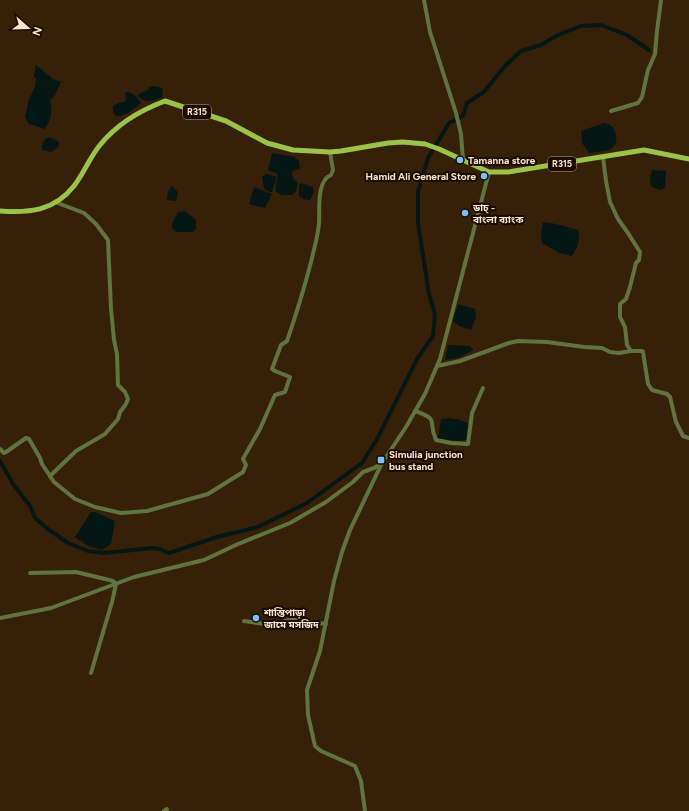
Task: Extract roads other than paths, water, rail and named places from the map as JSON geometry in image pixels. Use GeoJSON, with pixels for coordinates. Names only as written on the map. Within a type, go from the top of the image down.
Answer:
{"type":"FeatureCollection","features":[{"type":"Feature","properties":{"kind":"main road","name":"R315"},"geometry":{"type":"LineString","coordinates":[[0,210],[16,212],[33,211],[48,207],[74,186],[100,145],[113,131],[135,115],[165,101],[226,121],[267,143],[293,150],[330,152],[403,142],[425,144],[489,172],[508,172],[644,150],[689,159]]}},
{"type":"Feature","properties":{"kind":"street"},"geometry":{"type":"LineString","coordinates":[[424,0],[430,32],[456,113],[461,134],[463,160]]}},
{"type":"Feature","properties":{"kind":"street"},"geometry":{"type":"LineString","coordinates":[[611,111],[638,104],[642,97],[648,70],[655,54],[662,0]]}},
{"type":"Feature","properties":{"kind":"street"},"geometry":{"type":"LineString","coordinates":[[0,448],[4,453],[26,438],[29,438],[54,482],[75,499],[95,507],[126,513],[148,511],[195,499],[208,494],[243,472],[246,465],[243,459],[260,429],[275,395],[285,392],[290,377],[272,369],[281,345],[287,341],[303,296],[318,236],[320,209],[318,203],[324,182],[328,176],[331,175],[333,170],[330,152]]}},
{"type":"Feature","properties":{"kind":"street"},"geometry":{"type":"LineString","coordinates":[[603,157],[610,202],[618,219],[640,252],[639,260],[636,263],[626,299],[620,304],[620,317],[625,327],[627,345],[631,351]]}},
{"type":"Feature","properties":{"kind":"street"},"geometry":{"type":"LineString","coordinates":[[366,811],[361,781],[355,766],[321,751],[315,746],[308,715],[307,690],[320,652],[334,581],[350,530],[382,463],[425,394],[437,366],[489,172]]}},
{"type":"Feature","properties":{"kind":"street"},"geometry":{"type":"LineString","coordinates":[[50,476],[76,451],[105,434],[118,420],[120,412],[128,399],[125,392],[118,384],[118,354],[114,340],[111,309],[108,240],[96,224],[84,213],[55,202]]}},
{"type":"Feature","properties":{"kind":"street"},"geometry":{"type":"LineString","coordinates":[[437,366],[460,361],[509,343],[518,342],[547,342],[602,348],[610,352],[619,353],[642,351],[648,384],[652,390],[667,394],[670,397],[676,422],[684,436],[689,438]]}},
{"type":"Feature","properties":{"kind":"street"},"geometry":{"type":"LineString","coordinates":[[415,411],[428,416],[433,423],[433,432],[436,440],[468,444],[472,413],[483,388]]}},
{"type":"Feature","properties":{"kind":"street"},"geometry":{"type":"LineString","coordinates":[[0,618],[51,608],[134,577],[204,560],[238,544],[290,523],[326,502],[353,482],[363,472],[382,463]]}},
{"type":"Feature","properties":{"kind":"street"},"geometry":{"type":"LineString","coordinates":[[30,573],[76,572],[113,581],[116,584]]}},
{"type":"Feature","properties":{"kind":"street"},"geometry":{"type":"LineString","coordinates":[[91,672],[116,584]]}},
{"type":"Feature","properties":{"kind":"street"},"geometry":{"type":"LineString","coordinates":[[244,621],[264,624],[280,623],[288,620],[299,620],[326,624]]}},
{"type":"Feature","properties":{"kind":"waterway"},"geometry":{"type":"LineString","coordinates":[[0,461],[13,484],[30,506],[35,518],[68,543],[88,551],[104,553],[152,548],[160,549],[169,553],[217,537],[258,527],[307,503],[362,463],[376,441],[417,359],[433,336],[435,314],[429,294],[418,223],[418,192],[428,158],[449,123],[463,116],[467,103],[484,92],[504,67],[521,51],[541,45],[558,35],[581,26],[601,25],[627,35],[649,50]]}},
{"type":"Feature","properties":{"kind":"place","name":"Tamanna store"},"geometry":{"type":"Point","coordinates":[460,160]}},
{"type":"Feature","properties":{"kind":"place","name":"Hamid Ali General Store"},"geometry":{"type":"Point","coordinates":[484,176]}},
{"type":"Feature","properties":{"kind":"place","name":"ডাচ্ - বাংলা ব্যাংক"},"geometry":{"type":"Point","coordinates":[465,213]}},
{"type":"Feature","properties":{"kind":"place","name":"Simulia junction bus stand"},"geometry":{"type":"Point","coordinates":[381,460]}},
{"type":"Feature","properties":{"kind":"place","name":"শান্তিপাড়া জামে মসজিদ"},"geometry":{"type":"Point","coordinates":[256,618]}}]}
